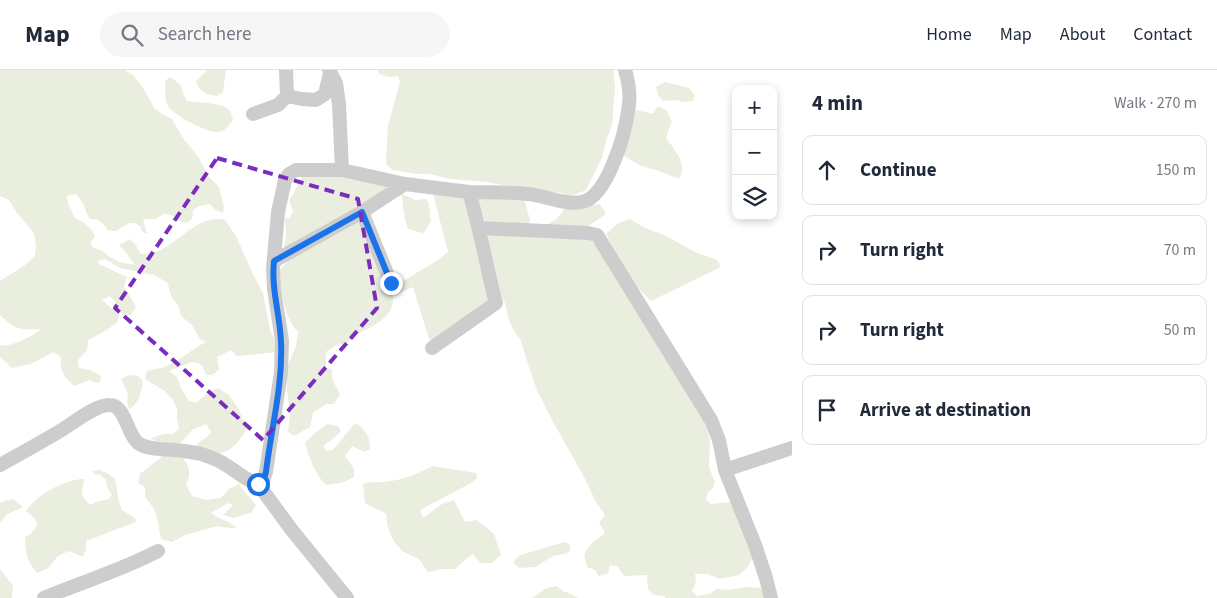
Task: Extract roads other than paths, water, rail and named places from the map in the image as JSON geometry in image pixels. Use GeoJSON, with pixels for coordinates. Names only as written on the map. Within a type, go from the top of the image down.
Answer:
{"type":"FeatureCollection","features":[{"type":"Feature","properties":{"kind":"street"},"geometry":{"type":"LineString","coordinates":[[253,114],[278,105],[287,96],[286,70]]}},
{"type":"Feature","properties":{"kind":"street"},"geometry":{"type":"LineString","coordinates":[[258,484],[263,481],[266,472],[281,372],[282,341],[274,289],[274,261],[278,212],[285,180],[289,174],[296,170],[342,170],[405,184],[468,192],[503,192],[532,195],[572,204],[586,201],[599,190],[607,177],[620,144],[629,110],[629,84],[625,70]]}},
{"type":"Feature","properties":{"kind":"street"},"geometry":{"type":"LineString","coordinates":[[287,96],[316,100],[325,94],[329,72]]}},
{"type":"Feature","properties":{"kind":"street"},"geometry":{"type":"LineString","coordinates":[[329,72],[336,83],[339,104],[342,170]]}},
{"type":"Feature","properties":{"kind":"street"},"geometry":{"type":"LineString","coordinates":[[274,261],[362,212],[405,184]]}},
{"type":"Feature","properties":{"kind":"street"},"geometry":{"type":"LineString","coordinates":[[432,348],[496,303],[479,228],[468,192]]}},
{"type":"Feature","properties":{"kind":"street"},"geometry":{"type":"LineString","coordinates":[[362,212],[391,283]]}},
{"type":"Feature","properties":{"kind":"street"},"geometry":{"type":"LineString","coordinates":[[479,228],[597,235],[711,420],[719,440],[725,470],[758,553],[771,598]]}},
{"type":"Feature","properties":{"kind":"street"},"geometry":{"type":"LineString","coordinates":[[0,465],[96,409],[108,404],[115,406],[120,410],[133,438],[138,443],[156,449],[187,452],[210,457],[258,484],[291,529],[347,598]]}},
{"type":"Feature","properties":{"kind":"street"},"geometry":{"type":"LineString","coordinates":[[725,470],[792,448]]}},
{"type":"Feature","properties":{"kind":"street"},"geometry":{"type":"LineString","coordinates":[[44,598],[111,572],[158,550]]}}]}
